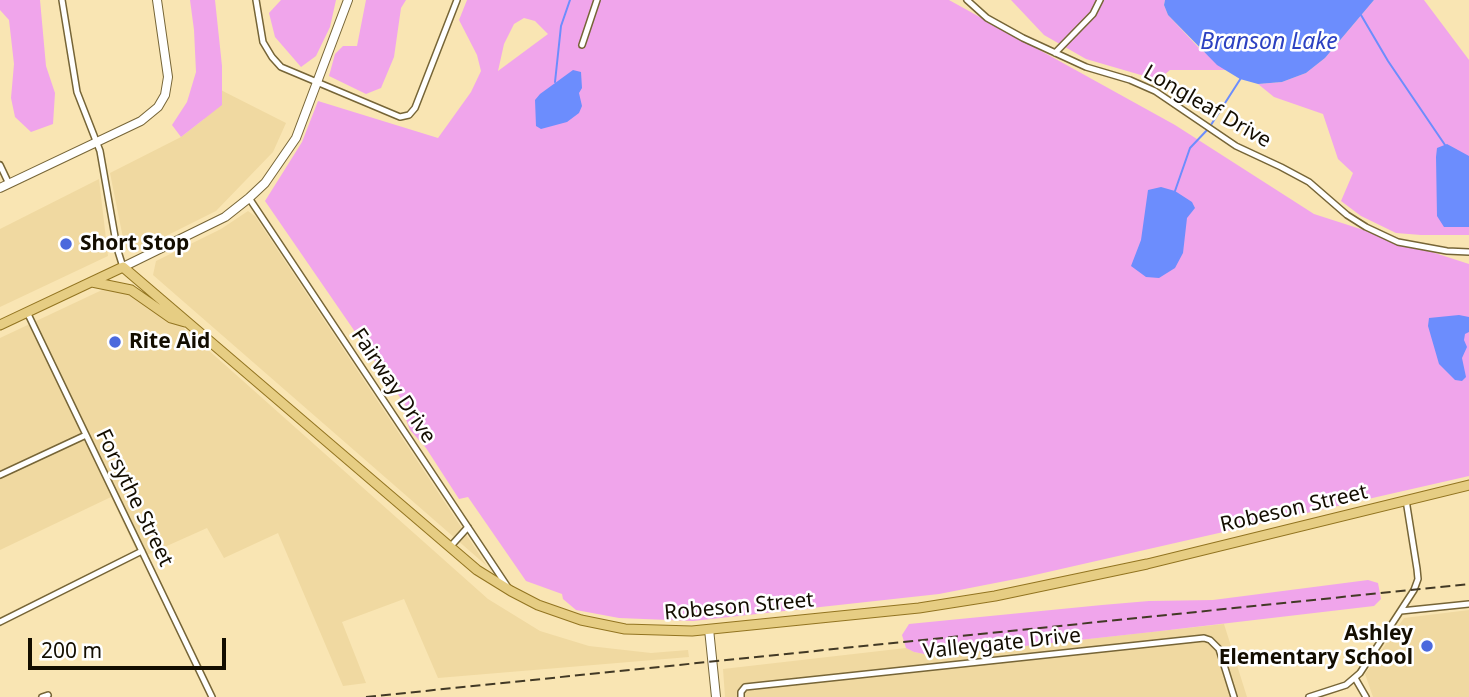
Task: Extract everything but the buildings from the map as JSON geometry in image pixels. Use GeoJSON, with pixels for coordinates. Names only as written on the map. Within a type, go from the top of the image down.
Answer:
{"type":"FeatureCollection","features":[{"type":"Feature","properties":{"kind":"main road"},"geometry":{"type":"LineString","coordinates":[[0,188],[149,117],[158,107],[165,95],[168,77],[157,0]]}},
{"type":"Feature","properties":{"kind":"main road"},"geometry":{"type":"LineString","coordinates":[[0,325],[209,226],[249,198],[273,172],[296,138],[348,0]]}},
{"type":"Feature","properties":{"kind":"main road","name":"Robeson Street"},"geometry":{"type":"LineString","coordinates":[[123,267],[477,570],[511,592],[559,613],[602,625],[649,631],[709,629],[919,608],[995,596],[1147,564],[1469,485]]}},
{"type":"Feature","properties":{"kind":"main road"},"geometry":{"type":"LineString","coordinates":[[92,282],[131,290],[170,318],[188,323]]}},
{"type":"Feature","properties":{"kind":"main road"},"geometry":{"type":"LineString","coordinates":[[709,629],[716,697]]}},
{"type":"Feature","properties":{"kind":"street"},"geometry":{"type":"LineString","coordinates":[[62,0],[77,92],[97,142],[123,267]]}},
{"type":"Feature","properties":{"kind":"street"},"geometry":{"type":"LineString","coordinates":[[256,0],[263,42],[272,57],[285,70],[400,117],[409,115],[415,108],[457,0]]}},
{"type":"Feature","properties":{"kind":"street"},"geometry":{"type":"LineString","coordinates":[[582,45],[597,0]]}},
{"type":"Feature","properties":{"kind":"street","name":"Longleaf Drive"},"geometry":{"type":"LineString","coordinates":[[967,0],[999,26],[1086,67],[1130,80],[1155,91],[1236,146],[1293,173],[1358,222],[1398,242],[1469,252]]}},
{"type":"Feature","properties":{"kind":"street"},"geometry":{"type":"LineString","coordinates":[[1055,53],[1093,14],[1100,0]]}},
{"type":"Feature","properties":{"kind":"street"},"geometry":{"type":"LineString","coordinates":[[0,165],[9,184]]}},
{"type":"Feature","properties":{"kind":"street","name":"Fairway Drive"},"geometry":{"type":"LineString","coordinates":[[249,198],[511,592]]}},
{"type":"Feature","properties":{"kind":"street","name":"Forsythe Street"},"geometry":{"type":"LineString","coordinates":[[27,312],[212,697]]}},
{"type":"Feature","properties":{"kind":"street"},"geometry":{"type":"LineString","coordinates":[[0,475],[86,435]]}},
{"type":"Feature","properties":{"kind":"street"},"geometry":{"type":"LineString","coordinates":[[1309,697],[1346,685],[1355,678],[1368,663],[1414,590],[1418,579],[1406,500]]}},
{"type":"Feature","properties":{"kind":"street"},"geometry":{"type":"LineString","coordinates":[[450,547],[468,527]]}},
{"type":"Feature","properties":{"kind":"street"},"geometry":{"type":"LineString","coordinates":[[0,622],[142,551]]}},
{"type":"Feature","properties":{"kind":"street"},"geometry":{"type":"LineString","coordinates":[[1401,611],[1469,604]]}},
{"type":"Feature","properties":{"kind":"street","name":"Valleygate Drive"},"geometry":{"type":"LineString","coordinates":[[741,697],[744,687],[1203,638],[1210,640],[1219,649],[1234,697]]}},
{"type":"Feature","properties":{"kind":"street"},"geometry":{"type":"LineString","coordinates":[[1355,678],[1366,697]]}},
{"type":"Feature","properties":{"kind":"shaded area"},"geometry":{"type":"Polygon","coordinates":[[[0,0],[40,0],[46,66],[55,93],[53,124],[31,132],[15,117],[11,98],[14,64],[9,20],[0,10],[0,0]]]}},
{"type":"Feature","properties":{"kind":"shaded area"},"geometry":{"type":"Polygon","coordinates":[[[190,0],[215,0],[222,66],[222,105],[181,137],[172,125],[187,102],[196,72],[190,0]]]}},
{"type":"Feature","properties":{"kind":"shaded area"},"geometry":{"type":"Polygon","coordinates":[[[281,0],[336,0],[330,27],[316,56],[301,67],[275,37],[269,13],[281,0]]]}},
{"type":"Feature","properties":{"kind":"shaded area"},"geometry":{"type":"Polygon","coordinates":[[[366,0],[406,0],[401,8],[394,57],[381,88],[366,94],[329,76],[335,54],[343,46],[357,46],[366,0]]]}},
{"type":"Feature","properties":{"kind":"shaded area"},"geometry":{"type":"Polygon","coordinates":[[[467,0],[949,0],[1175,125],[1314,214],[1469,264],[1469,476],[1026,577],[939,594],[693,621],[619,618],[576,610],[563,599],[562,594],[526,581],[468,497],[459,499],[426,448],[410,430],[404,414],[408,409],[397,393],[393,396],[389,391],[390,387],[371,355],[265,201],[302,142],[318,101],[438,138],[471,92],[481,71],[477,55],[459,20],[467,0]],[[524,18],[514,24],[504,44],[498,71],[548,34],[535,21],[524,18]]]}},
{"type":"Feature","properties":{"kind":"shaded area"},"geometry":{"type":"Polygon","coordinates":[[[1011,0],[1165,0],[1168,15],[1198,47],[1226,70],[1170,70],[1158,80],[1086,59],[1044,35],[1011,0]]]}},
{"type":"Feature","properties":{"kind":"shaded area"},"geometry":{"type":"Polygon","coordinates":[[[1374,0],[1424,0],[1469,60],[1469,235],[1396,233],[1361,216],[1341,201],[1353,173],[1338,159],[1323,114],[1274,97],[1258,84],[1282,82],[1306,73],[1325,58],[1374,0]]]}},
{"type":"Feature","properties":{"kind":"shaded area"},"geometry":{"type":"Polygon","coordinates":[[[201,80],[286,123],[273,152],[216,211],[132,253],[125,248],[110,173],[181,137],[204,119],[201,80]]]}},
{"type":"Feature","properties":{"kind":"shaded area"},"geometry":{"type":"Polygon","coordinates":[[[99,179],[108,256],[0,307],[0,229],[99,179]]]}},
{"type":"Feature","properties":{"kind":"shaded area"},"geometry":{"type":"Polygon","coordinates":[[[248,211],[255,216],[487,566],[153,275],[156,261],[221,229],[248,211]]]}},
{"type":"Feature","properties":{"kind":"shaded area"},"geometry":{"type":"Polygon","coordinates":[[[119,282],[142,291],[488,599],[540,631],[589,646],[651,653],[688,650],[689,657],[438,678],[404,599],[342,622],[366,683],[343,686],[278,533],[224,558],[207,528],[140,558],[111,497],[0,550],[0,338],[119,282]]]}},
{"type":"Feature","properties":{"kind":"shaded area"},"geometry":{"type":"Polygon","coordinates":[[[1368,580],[1378,583],[1381,599],[1374,606],[934,656],[906,648],[902,635],[909,624],[1149,601],[1213,600],[1368,580]]]}},
{"type":"Feature","properties":{"kind":"shaded area","name":"Ashley Elementary School"},"geometry":{"type":"Polygon","coordinates":[[[1469,610],[1469,697],[1373,697],[1365,674],[1404,618],[1469,610]]]}},
{"type":"Feature","properties":{"kind":"shaded area"},"geometry":{"type":"Polygon","coordinates":[[[1224,624],[1247,697],[725,697],[723,669],[906,648],[934,656],[1224,624]]]}},
{"type":"Feature","properties":{"kind":"water","name":"Branson Lake"},"geometry":{"type":"Polygon","coordinates":[[[1165,0],[1374,0],[1325,58],[1306,73],[1282,82],[1258,84],[1240,79],[1217,65],[1168,15],[1165,0]]]}},
{"type":"Feature","properties":{"kind":"water"},"geometry":{"type":"Polygon","coordinates":[[[573,70],[581,72],[582,88],[579,93],[582,106],[579,113],[567,122],[541,129],[536,126],[535,100],[573,70]]]}},
{"type":"Feature","properties":{"kind":"water"},"geometry":{"type":"Polygon","coordinates":[[[1447,144],[1469,156],[1469,227],[1444,227],[1437,216],[1437,148],[1447,144]]]}},
{"type":"Feature","properties":{"kind":"water"},"geometry":{"type":"Polygon","coordinates":[[[1161,187],[1175,191],[1192,202],[1195,208],[1187,218],[1183,253],[1175,268],[1159,278],[1146,277],[1131,266],[1141,240],[1148,190],[1161,187]]]}},
{"type":"Feature","properties":{"kind":"water"},"geometry":{"type":"Polygon","coordinates":[[[1459,315],[1469,317],[1469,332],[1465,334],[1464,340],[1467,347],[1462,358],[1466,377],[1462,381],[1455,380],[1439,364],[1428,326],[1429,318],[1459,315]]]}},
{"type":"Feature","properties":{"kind":"waterway"},"geometry":{"type":"LineString","coordinates":[[555,82],[561,26],[570,0]]}},
{"type":"Feature","properties":{"kind":"waterway"},"geometry":{"type":"LineString","coordinates":[[1361,15],[1388,61],[1445,145]]}},
{"type":"Feature","properties":{"kind":"waterway"},"geometry":{"type":"LineString","coordinates":[[1175,191],[1190,148],[1209,128],[1241,78]]}},
{"type":"Feature","properties":{"kind":"railway"},"geometry":{"type":"LineString","coordinates":[[366,697],[1469,584]]}},
{"type":"Feature","properties":{"kind":"place","name":"Short Stop"},"geometry":{"type":"Point","coordinates":[66,244]}},
{"type":"Feature","properties":{"kind":"place","name":"Rite Aid"},"geometry":{"type":"Point","coordinates":[115,342]}},
{"type":"Feature","properties":{"kind":"place","name":"Ashley Elementary School"},"geometry":{"type":"Point","coordinates":[1427,646]}}]}
